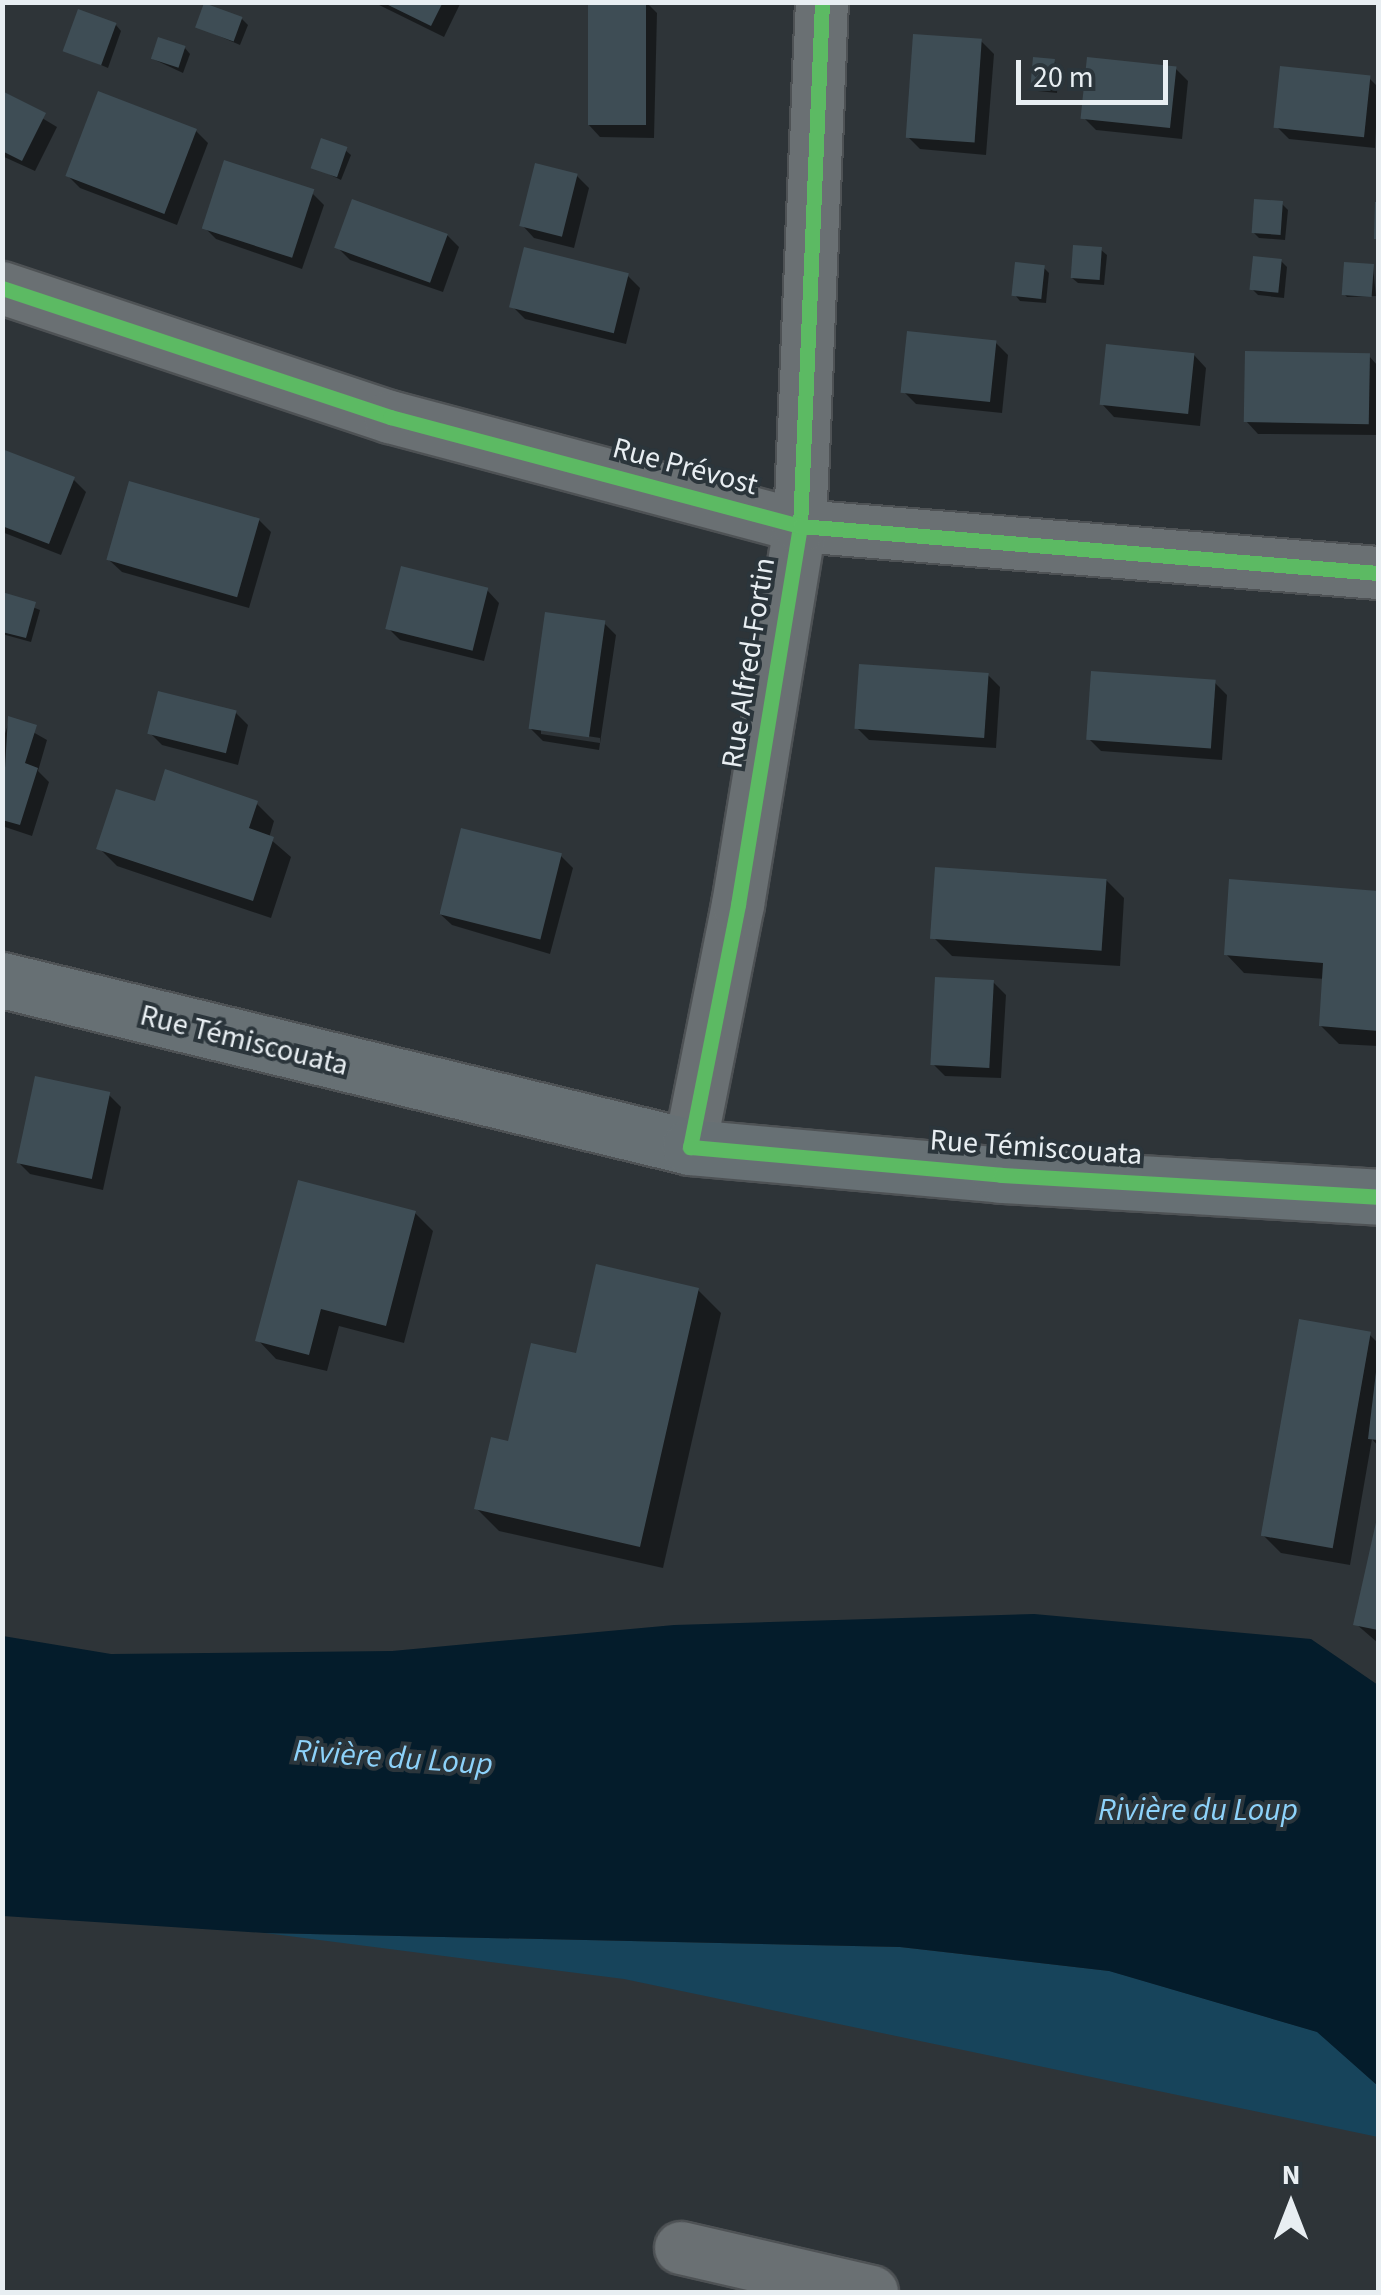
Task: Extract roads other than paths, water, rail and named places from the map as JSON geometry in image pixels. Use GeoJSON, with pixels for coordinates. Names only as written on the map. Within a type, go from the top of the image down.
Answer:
{"type":"FeatureCollection","features":[{"type":"Feature","properties":{"kind":"main road","name":"Rue Témiscouata"},"geometry":{"type":"LineString","coordinates":[[2,980],[690,1146],[1001,1174],[1378,1197]]}},
{"type":"Feature","properties":{"kind":"street","name":"Rue Alfred-Fortin"},"geometry":{"type":"LineString","coordinates":[[690,1146],[738,906],[800,526],[822,2]]}},
{"type":"Feature","properties":{"kind":"street","name":"Rue Prévost"},"geometry":{"type":"LineString","coordinates":[[2,288],[390,417],[800,526],[1378,573]]}},
{"type":"Feature","properties":{"kind":"street"},"geometry":{"type":"LineString","coordinates":[[681,2248],[872,2292]]}},
{"type":"Feature","properties":{"kind":"water","name":"Rivière du Loup"},"geometry":{"type":"Polygon","coordinates":[[[1034,1614],[1311,1639],[1378,1685],[1378,2086],[1317,2032],[1109,1971],[900,1947],[265,1933],[3,1916],[3,1636],[111,1654],[392,1651],[674,1625],[1034,1614]]]}}]}
